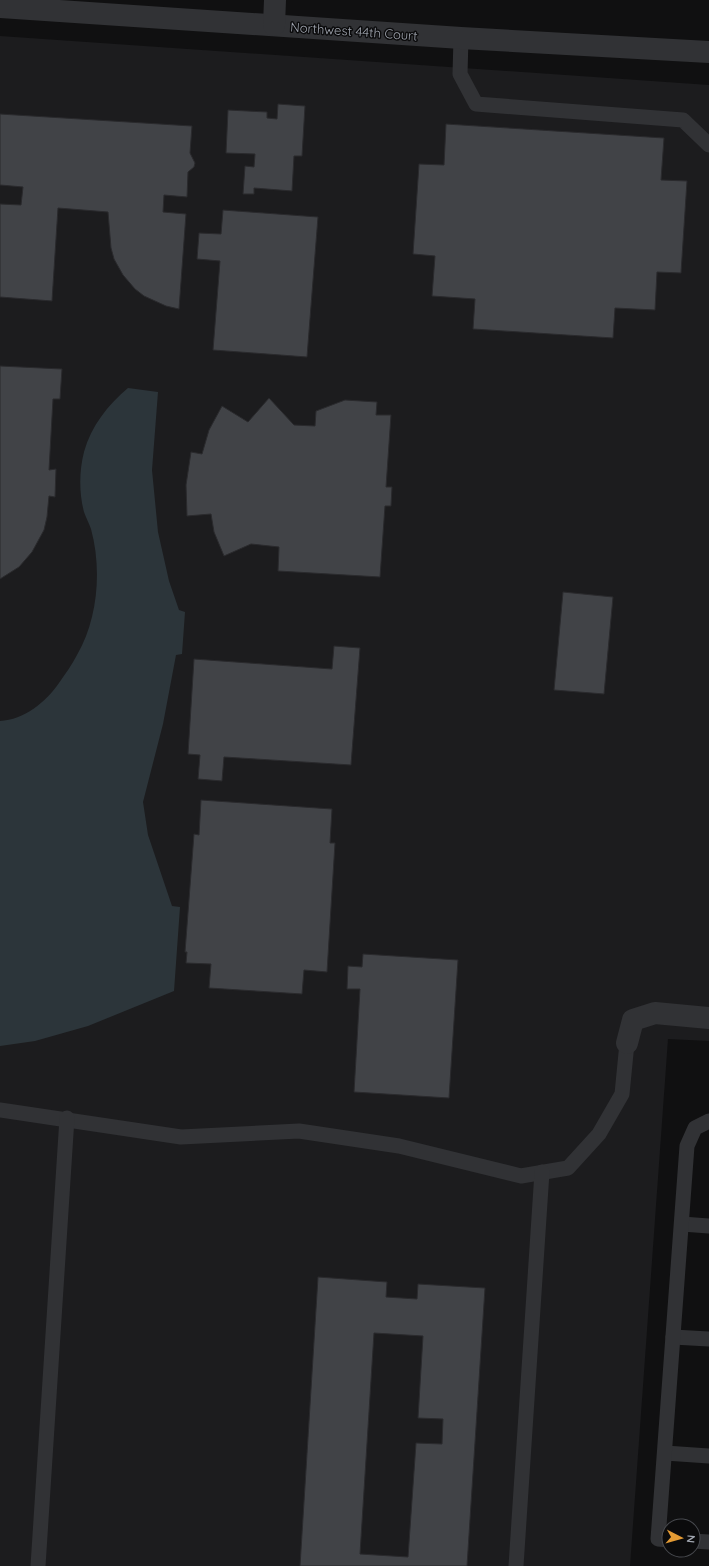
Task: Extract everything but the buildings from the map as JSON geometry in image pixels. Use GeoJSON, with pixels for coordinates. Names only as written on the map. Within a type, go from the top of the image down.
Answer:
{"type":"FeatureCollection","features":[{"type":"Feature","properties":{"kind":"street"},"geometry":{"type":"LineString","coordinates":[[274,25],[275,0]]}},
{"type":"Feature","properties":{"kind":"street","name":"Northwest 44th Court"},"geometry":{"type":"LineString","coordinates":[[0,7],[461,38],[709,52]]}},
{"type":"Feature","properties":{"kind":"street"},"geometry":{"type":"LineString","coordinates":[[628,1043],[633,1020],[655,1013],[709,1018]]}},
{"type":"Feature","properties":{"kind":"lane"},"geometry":{"type":"LineString","coordinates":[[461,38],[460,74],[476,104],[683,120],[709,145]]}},
{"type":"Feature","properties":{"kind":"lane"},"geometry":{"type":"LineString","coordinates":[[0,1110],[67,1118],[181,1137],[299,1131],[399,1146],[522,1176],[568,1168],[598,1134],[622,1094],[628,1043]]}},
{"type":"Feature","properties":{"kind":"lane"},"geometry":{"type":"LineString","coordinates":[[38,1566],[67,1118]]}},
{"type":"Feature","properties":{"kind":"lane"},"geometry":{"type":"LineString","coordinates":[[661,1540],[658,1540],[687,1146],[695,1128],[709,1121]]}},
{"type":"Feature","properties":{"kind":"lane"},"geometry":{"type":"LineString","coordinates":[[516,1566],[542,1172]]}},
{"type":"Feature","properties":{"kind":"lane"},"geometry":{"type":"LineString","coordinates":[[682,1224],[709,1226]]}},
{"type":"Feature","properties":{"kind":"lane"},"geometry":{"type":"LineString","coordinates":[[673,1337],[709,1339]]}},
{"type":"Feature","properties":{"kind":"lane"},"geometry":{"type":"LineString","coordinates":[[665,1453],[709,1456]]}},
{"type":"Feature","properties":{"kind":"shaded area"},"geometry":{"type":"Polygon","coordinates":[[[0,36],[709,85],[709,1041],[668,1039],[630,1566],[0,1566],[0,36]]]}},
{"type":"Feature","properties":{"kind":"shaded area"},"geometry":{"type":"Polygon","coordinates":[[[128,388],[158,392],[152,470],[158,532],[169,581],[179,610],[185,612],[182,654],[176,655],[163,724],[143,802],[148,835],[172,906],[180,907],[174,991],[88,1026],[35,1041],[0,1046],[0,721],[9,720],[26,714],[48,697],[71,666],[90,626],[94,610],[97,577],[94,544],[91,529],[84,512],[80,490],[82,459],[91,433],[101,417],[128,388]]]}}]}
